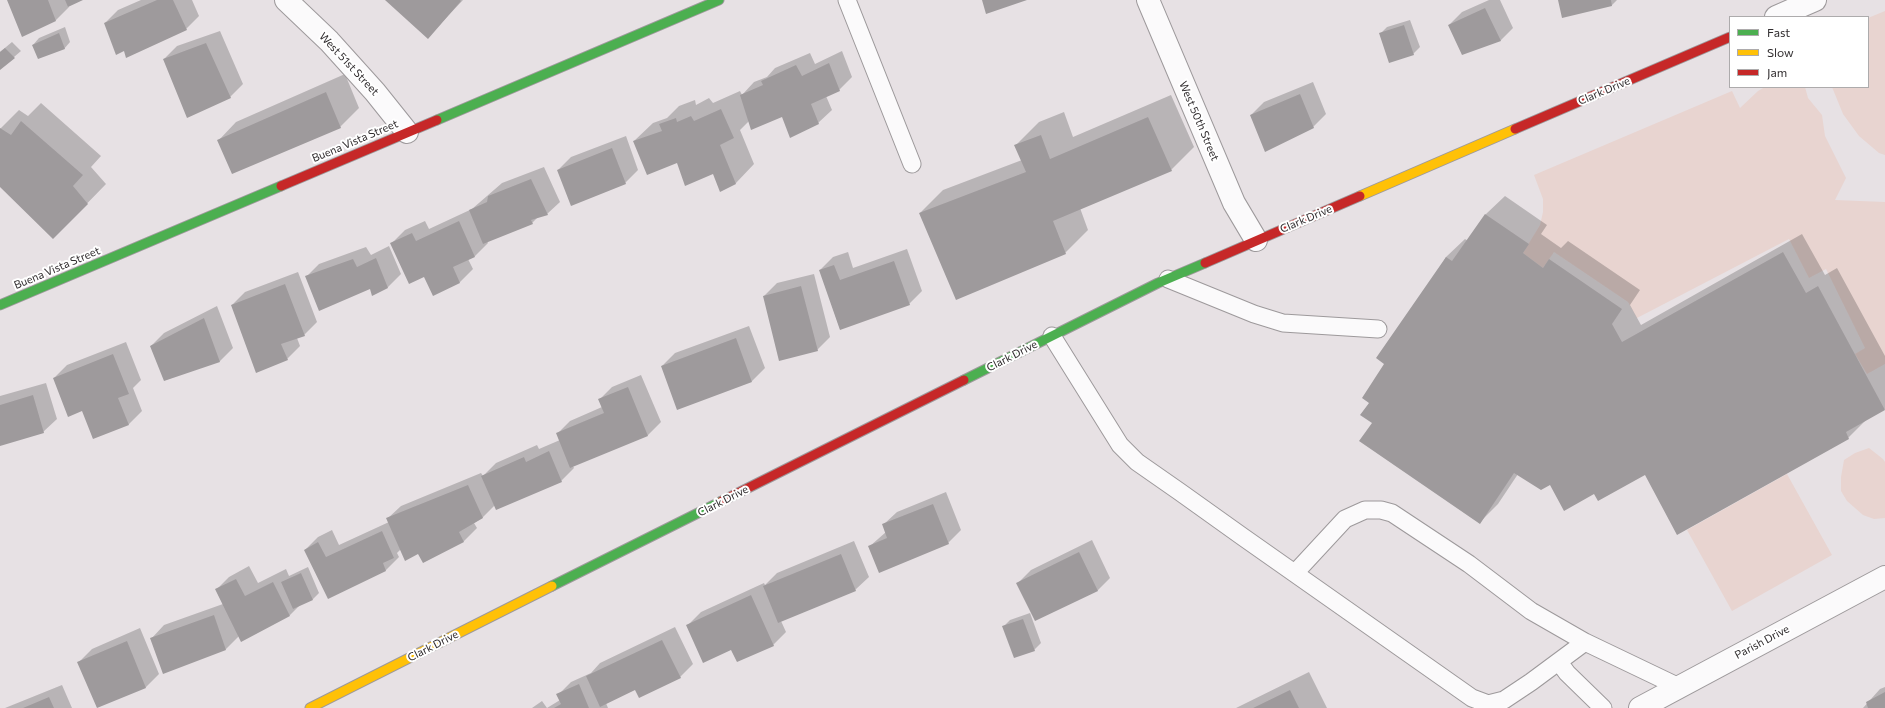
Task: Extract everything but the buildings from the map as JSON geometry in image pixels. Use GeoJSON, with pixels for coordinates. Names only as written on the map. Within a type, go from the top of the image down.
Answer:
{"type":"FeatureCollection","features":[{"type":"Feature","properties":{"kind":"street","name":"West 51st Street"},"geometry":{"type":"LineString","coordinates":[[286,0],[334,47],[376,92],[407,132]]}},
{"type":"Feature","properties":{"kind":"street","name":"Buena Vista Street"},"geometry":{"type":"LineString","coordinates":[[1,304],[719,0]]}},
{"type":"Feature","properties":{"kind":"street","name":"West 50th Street"},"geometry":{"type":"LineString","coordinates":[[1148,0],[1234,203],[1256,240]]}},
{"type":"Feature","properties":{"kind":"street"},"geometry":{"type":"LineString","coordinates":[[1778,16],[1815,0]]}},
{"type":"Feature","properties":{"kind":"street","name":"Clark Drive"},"geometry":{"type":"LineString","coordinates":[[310,708],[1168,279],[1729,37]]}},
{"type":"Feature","properties":{"kind":"street","name":"Parish Drive"},"geometry":{"type":"LineString","coordinates":[[1640,708],[1885,578]]}},
{"type":"Feature","properties":{"kind":"lane"},"geometry":{"type":"LineString","coordinates":[[847,0],[912,164]]}},
{"type":"Feature","properties":{"kind":"lane"},"geometry":{"type":"LineString","coordinates":[[1168,279],[1254,314],[1283,323],[1378,329]]}},
{"type":"Feature","properties":{"kind":"lane"},"geometry":{"type":"LineString","coordinates":[[1052,336],[1120,446],[1137,462],[1472,698],[1488,704],[1504,700],[1532,682],[1585,642]]}},
{"type":"Feature","properties":{"kind":"lane"},"geometry":{"type":"LineString","coordinates":[[1295,573],[1345,519],[1365,510],[1381,510],[1392,513],[1469,564],[1531,611],[1585,642],[1601,648],[1679,687]]}},
{"type":"Feature","properties":{"kind":"lane"},"geometry":{"type":"LineString","coordinates":[[1559,662],[1567,673],[1604,708]]}},
{"type":"Feature","properties":{"kind":"shaded area"},"geometry":{"type":"Polygon","coordinates":[[[1885,11],[1885,155],[1879,153],[1859,136],[1843,114],[1832,88],[1869,88],[1869,18],[1885,11]]]}},
{"type":"Feature","properties":{"kind":"shaded area"},"geometry":{"type":"Polygon","coordinates":[[[1763,88],[1805,88],[1808,98],[1822,115],[1825,136],[1846,178],[1835,200],[1885,202],[1885,364],[1867,374],[1855,354],[1865,348],[1826,269],[1809,278],[1789,239],[1637,318],[1628,302],[1554,252],[1543,268],[1523,253],[1540,225],[1543,212],[1543,199],[1534,175],[1732,91],[1740,108],[1763,88]]]}},
{"type":"Feature","properties":{"kind":"shaded area"},"geometry":{"type":"Polygon","coordinates":[[[1869,448],[1885,462],[1885,518],[1874,519],[1863,515],[1847,501],[1841,491],[1841,477],[1844,460],[1855,453],[1869,448]]]}},
{"type":"Feature","properties":{"kind":"shaded area"},"geometry":{"type":"Polygon","coordinates":[[[1787,474],[1832,555],[1732,611],[1687,530],[1787,474]]]}},
{"type":"Feature","properties":{"kind":"traffic: fast"},"geometry":{"type":"LineString","coordinates":[[437,120],[719,0]]}},
{"type":"Feature","properties":{"kind":"traffic: fast"},"geometry":{"type":"LineString","coordinates":[[0,305],[281,186]]}},
{"type":"Feature","properties":{"kind":"traffic: fast"},"geometry":{"type":"LineString","coordinates":[[964,380],[1158,283],[1205,263]]}},
{"type":"Feature","properties":{"kind":"traffic: fast"},"geometry":{"type":"LineString","coordinates":[[552,586],[722,501]]}},
{"type":"Feature","properties":{"kind":"traffic: slow"},"geometry":{"type":"LineString","coordinates":[[1360,196],[1515,129]]}},
{"type":"Feature","properties":{"kind":"traffic: slow"},"geometry":{"type":"LineString","coordinates":[[310,708],[552,586]]}},
{"type":"Feature","properties":{"kind":"traffic: jam"},"geometry":{"type":"LineString","coordinates":[[1515,129],[1729,37]]}},
{"type":"Feature","properties":{"kind":"traffic: jam"},"geometry":{"type":"LineString","coordinates":[[281,186],[437,120]]}},
{"type":"Feature","properties":{"kind":"traffic: jam"},"geometry":{"type":"LineString","coordinates":[[1205,263],[1360,196]]}},
{"type":"Feature","properties":{"kind":"traffic: jam"},"geometry":{"type":"LineString","coordinates":[[722,501],[964,380]]}}]}
